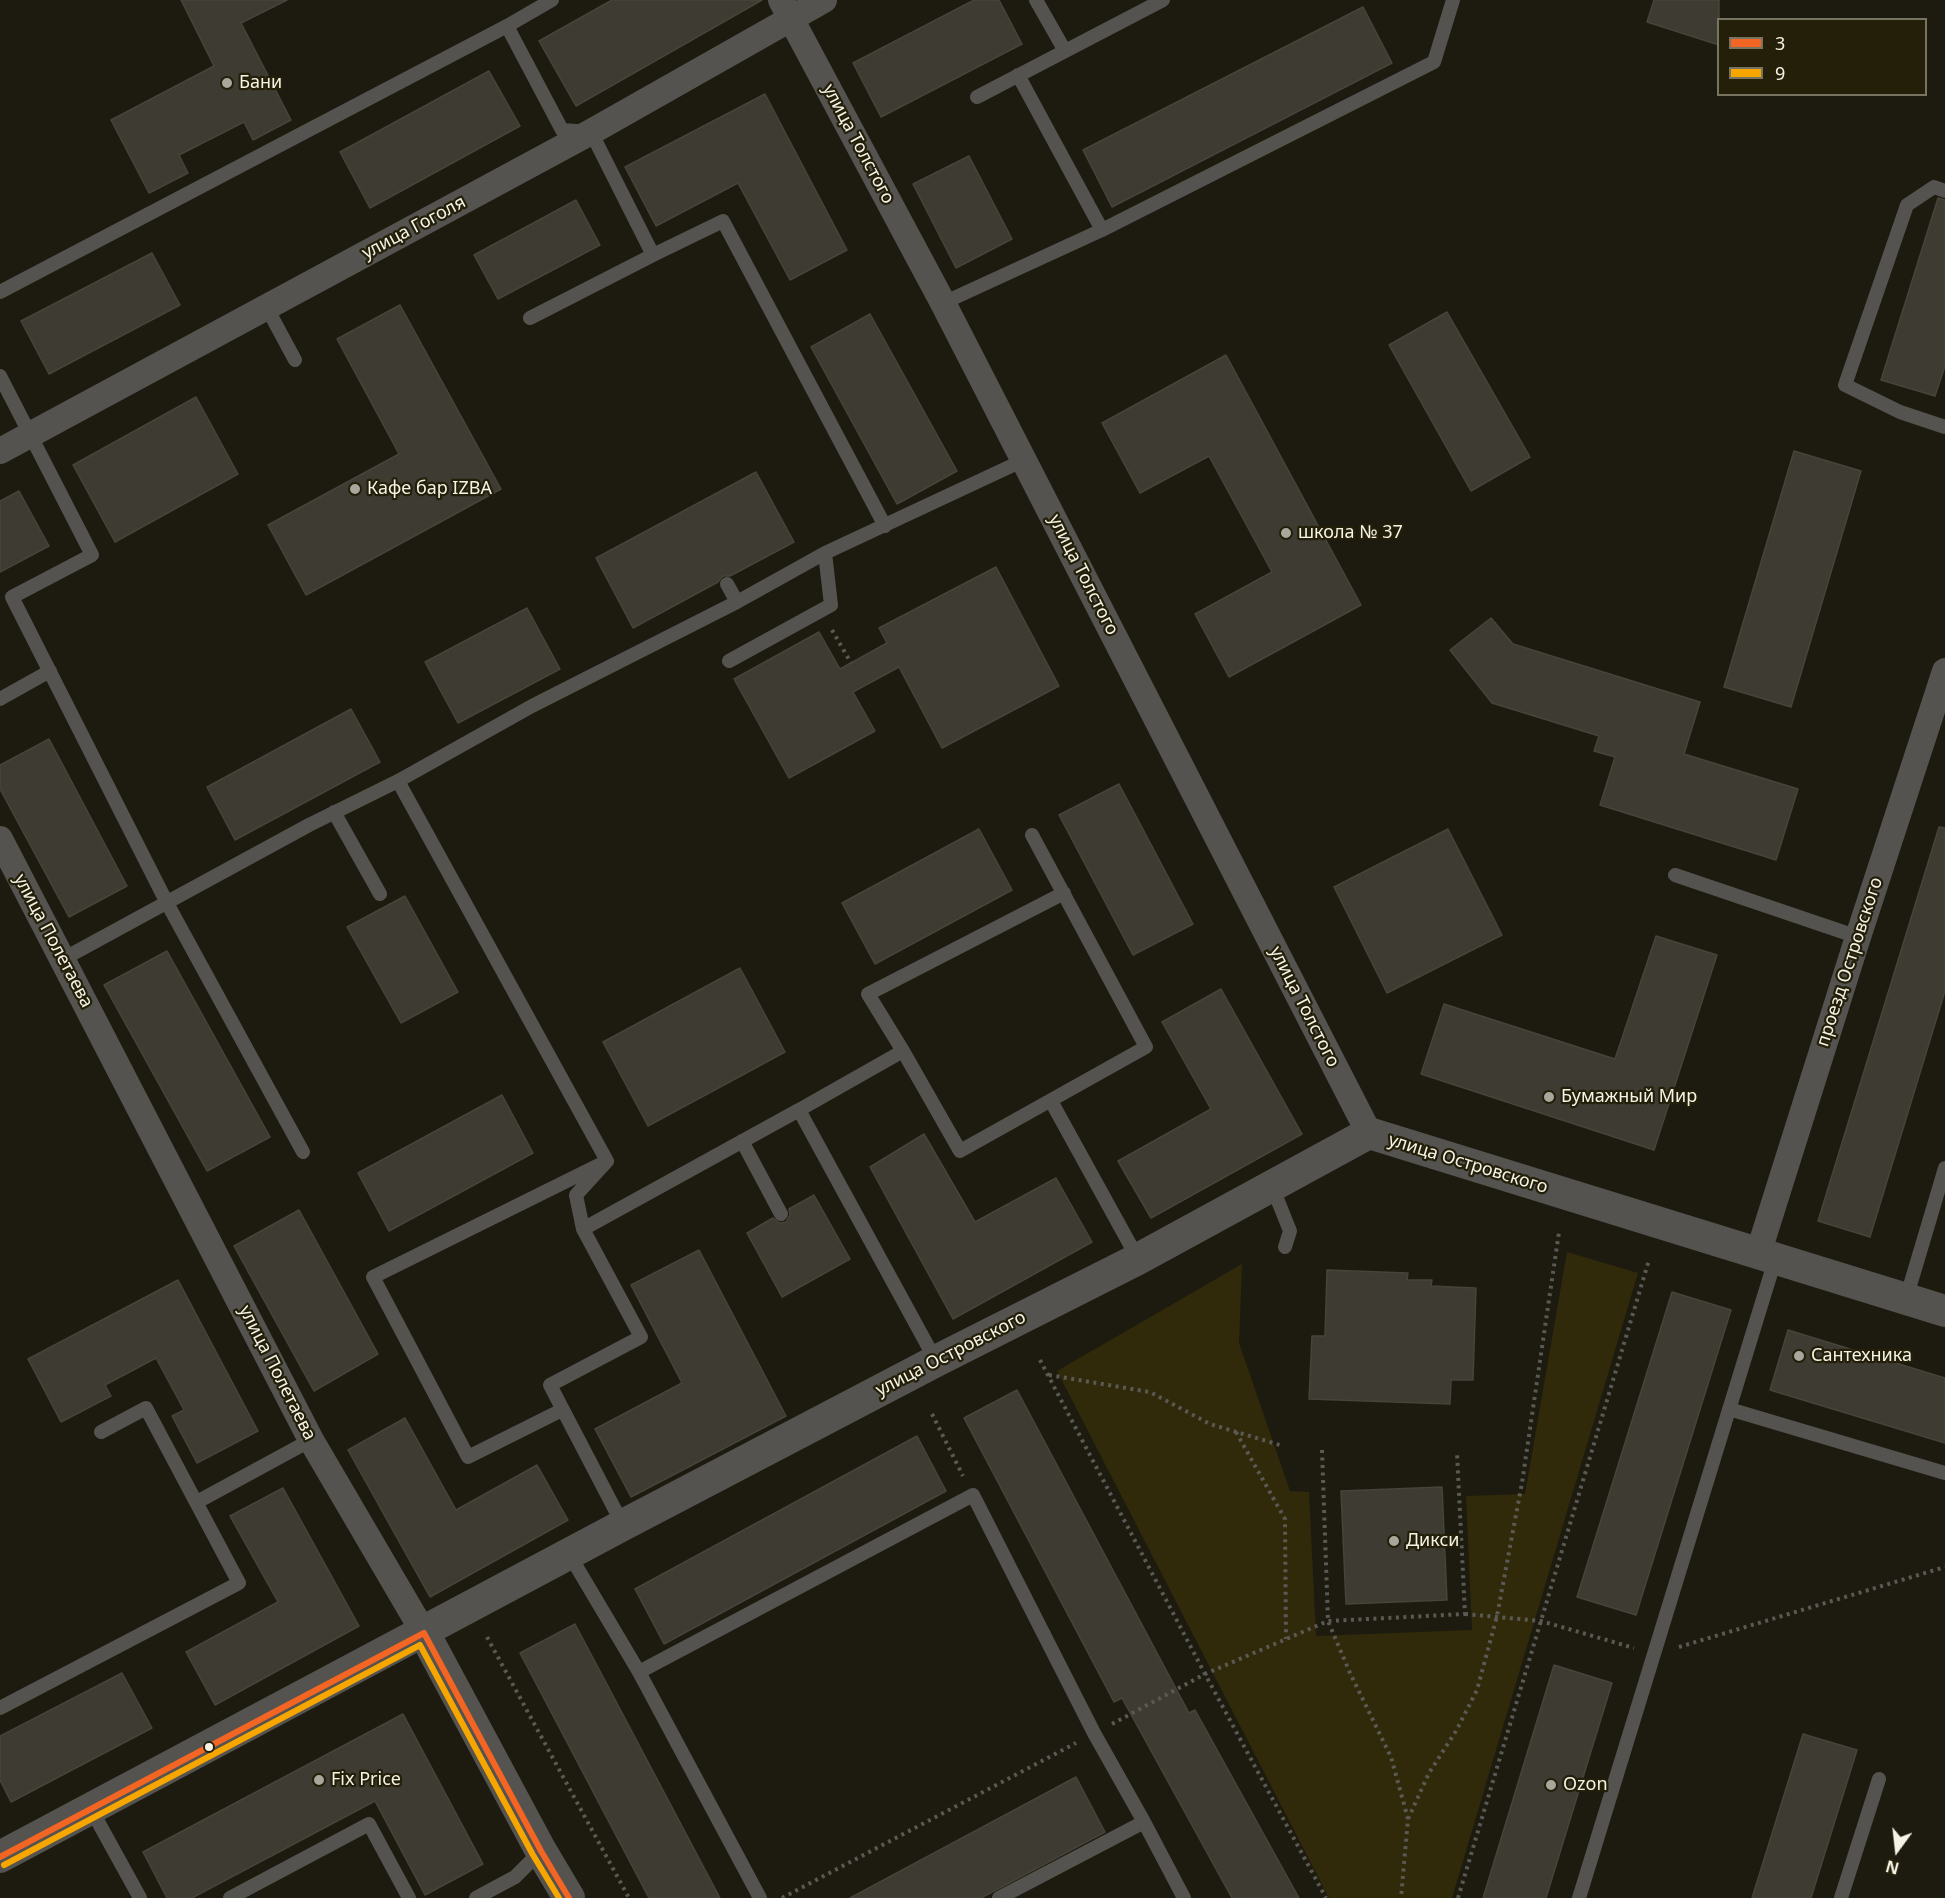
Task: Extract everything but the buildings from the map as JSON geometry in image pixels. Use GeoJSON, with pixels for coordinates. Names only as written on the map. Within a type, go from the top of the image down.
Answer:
{"type":"FeatureCollection","features":[{"type":"Feature","properties":{"kind":"street","name":"улица Гоголя"},"geometry":{"type":"LineString","coordinates":[[0,451],[591,132],[787,9],[824,0]]}},
{"type":"Feature","properties":{"kind":"street","name":"улица Толстого"},"geometry":{"type":"LineString","coordinates":[[787,9],[1024,459],[1369,1133]]}},
{"type":"Feature","properties":{"kind":"street","name":"проезд Островского"},"geometry":{"type":"LineString","coordinates":[[1767,1257],[1858,937],[1945,671]]}},
{"type":"Feature","properties":{"kind":"street","name":"улица Полетаева"},"geometry":{"type":"LineString","coordinates":[[0,839],[311,1440],[424,1633],[541,1851],[569,1898]]}},
{"type":"Feature","properties":{"kind":"street","name":"улица Островского"},"geometry":{"type":"LineString","coordinates":[[0,1856],[424,1633],[623,1525],[1137,1259],[1369,1133],[1945,1311]]}},
{"type":"Feature","properties":{"kind":"lane"},"geometry":{"type":"LineString","coordinates":[[0,292],[507,26],[552,0]]}},
{"type":"Feature","properties":{"kind":"lane"},"geometry":{"type":"LineString","coordinates":[[1036,0],[1065,51]]}},
{"type":"Feature","properties":{"kind":"lane"},"geometry":{"type":"LineString","coordinates":[[977,97],[1163,0]]}},
{"type":"Feature","properties":{"kind":"lane"},"geometry":{"type":"LineString","coordinates":[[943,303],[1102,230],[1434,62],[1454,0]]}},
{"type":"Feature","properties":{"kind":"lane"},"geometry":{"type":"LineString","coordinates":[[507,26],[562,130],[591,132],[653,255]]}},
{"type":"Feature","properties":{"kind":"lane"},"geometry":{"type":"LineString","coordinates":[[1018,75],[1102,230]]}},
{"type":"Feature","properties":{"kind":"lane"},"geometry":{"type":"LineString","coordinates":[[1945,191],[1934,187],[1907,204],[1845,385],[1900,412],[1945,427]]}},
{"type":"Feature","properties":{"kind":"lane"},"geometry":{"type":"LineString","coordinates":[[530,318],[723,221],[885,526]]}},
{"type":"Feature","properties":{"kind":"lane"},"geometry":{"type":"LineString","coordinates":[[267,308],[295,360]]}},
{"type":"Feature","properties":{"kind":"lane"},"geometry":{"type":"LineString","coordinates":[[0,376],[92,555],[12,597],[167,903],[303,1152]]}},
{"type":"Feature","properties":{"kind":"lane"},"geometry":{"type":"LineString","coordinates":[[63,959],[334,812],[398,781],[532,706],[737,602],[825,553],[1024,459]]}},
{"type":"Feature","properties":{"kind":"lane"},"geometry":{"type":"LineString","coordinates":[[729,661],[831,605],[825,553]]}},
{"type":"Feature","properties":{"kind":"lane"},"geometry":{"type":"LineString","coordinates":[[727,584],[737,602]]}},
{"type":"Feature","properties":{"kind":"lane"},"geometry":{"type":"LineString","coordinates":[[0,699],[50,670]]}},
{"type":"Feature","properties":{"kind":"lane"},"geometry":{"type":"LineString","coordinates":[[398,781],[607,1161]]}},
{"type":"Feature","properties":{"kind":"lane"},"geometry":{"type":"LineString","coordinates":[[334,812],[380,894]]}},
{"type":"Feature","properties":{"kind":"lane"},"geometry":{"type":"LineString","coordinates":[[1032,835],[1064,892],[1146,1047],[960,1151],[868,994],[1064,892]]}},
{"type":"Feature","properties":{"kind":"lane"},"geometry":{"type":"LineString","coordinates":[[1675,875],[1858,937]]}},
{"type":"Feature","properties":{"kind":"lane"},"geometry":{"type":"LineString","coordinates":[[583,1229],[903,1051]]}},
{"type":"Feature","properties":{"kind":"lane"},"geometry":{"type":"LineString","coordinates":[[1051,1101],[1137,1259]]}},
{"type":"Feature","properties":{"kind":"lane"},"geometry":{"type":"LineString","coordinates":[[799,1110],[936,1361]]}},
{"type":"Feature","properties":{"kind":"lane"},"geometry":{"type":"LineString","coordinates":[[742,1141],[781,1214]]}},
{"type":"Feature","properties":{"kind":"lane"},"geometry":{"type":"LineString","coordinates":[[607,1161],[576,1196],[583,1229],[641,1337],[550,1385],[623,1525]]}},
{"type":"Feature","properties":{"kind":"lane"},"geometry":{"type":"LineString","coordinates":[[562,1410],[468,1457],[373,1277],[607,1161]]}},
{"type":"Feature","properties":{"kind":"lane"},"geometry":{"type":"LineString","coordinates":[[1906,1299],[1945,1168]]}},
{"type":"Feature","properties":{"kind":"lane"},"geometry":{"type":"LineString","coordinates":[[1272,1186],[1290,1231],[1286,1247]]}},
{"type":"Feature","properties":{"kind":"lane"},"geometry":{"type":"LineString","coordinates":[[1579,1898],[1729,1409],[1767,1257]]}},
{"type":"Feature","properties":{"kind":"lane"},"geometry":{"type":"LineString","coordinates":[[0,1707],[239,1583],[146,1408],[101,1432]]}},
{"type":"Feature","properties":{"kind":"lane"},"geometry":{"type":"LineString","coordinates":[[1729,1409],[1945,1473]]}},
{"type":"Feature","properties":{"kind":"lane"},"geometry":{"type":"LineString","coordinates":[[196,1502],[311,1440]]}},
{"type":"Feature","properties":{"kind":"lane"},"geometry":{"type":"LineString","coordinates":[[639,1672],[973,1495],[1094,1733],[1184,1898]]}},
{"type":"Feature","properties":{"kind":"lane"},"geometry":{"type":"LineString","coordinates":[[569,1554],[639,1672],[760,1898]]}},
{"type":"Feature","properties":{"kind":"lane"},"geometry":{"type":"LineString","coordinates":[[1841,1898],[1879,1779]]}},
{"type":"Feature","properties":{"kind":"lane"},"geometry":{"type":"LineString","coordinates":[[91,1809],[140,1898]]}},
{"type":"Feature","properties":{"kind":"lane"},"geometry":{"type":"LineString","coordinates":[[999,1898],[1144,1822]]}},
{"type":"Feature","properties":{"kind":"lane"},"geometry":{"type":"LineString","coordinates":[[230,1898],[369,1824],[410,1898]]}},
{"type":"Feature","properties":{"kind":"lane"},"geometry":{"type":"LineString","coordinates":[[476,1898],[515,1877],[541,1851]]}},
{"type":"Feature","properties":{"kind":"path"},"geometry":{"type":"LineString","coordinates":[[821,610],[851,663]]}},
{"type":"Feature","properties":{"kind":"path"},"geometry":{"type":"LineString","coordinates":[[1401,1898],[1408,1819],[1429,1773],[1456,1731],[1478,1690],[1497,1616],[1522,1483],[1559,1232]]}},
{"type":"Feature","properties":{"kind":"path"},"geometry":{"type":"LineString","coordinates":[[1458,1898],[1649,1260]]}},
{"type":"Feature","properties":{"kind":"path"},"geometry":{"type":"LineString","coordinates":[[1040,1360],[1326,1898]]}},
{"type":"Feature","properties":{"kind":"path"},"geometry":{"type":"LineString","coordinates":[[1048,1375],[1150,1392],[1210,1424],[1283,1446]]}},
{"type":"Feature","properties":{"kind":"path"},"geometry":{"type":"LineString","coordinates":[[932,1414],[973,1495]]}},
{"type":"Feature","properties":{"kind":"path"},"geometry":{"type":"LineString","coordinates":[[1235,1432],[1285,1519],[1286,1639]]}},
{"type":"Feature","properties":{"kind":"path"},"geometry":{"type":"LineString","coordinates":[[1322,1450],[1328,1621],[1350,1673],[1391,1757],[1408,1819]]}},
{"type":"Feature","properties":{"kind":"path"},"geometry":{"type":"LineString","coordinates":[[1457,1454],[1465,1614]]}},
{"type":"Feature","properties":{"kind":"path"},"geometry":{"type":"LineString","coordinates":[[782,1898],[1205,1674],[1328,1621],[1465,1614],[1497,1616],[1541,1621],[1655,1654],[1945,1567]]}},
{"type":"Feature","properties":{"kind":"path"},"geometry":{"type":"LineString","coordinates":[[487,1637],[629,1898]]}},
{"type":"Feature","properties":{"kind":"shaded area"},"geometry":{"type":"Polygon","coordinates":[[[1567,1252],[1638,1273],[1452,1898],[1329,1898],[1057,1371],[1242,1264],[1239,1343],[1290,1491],[1309,1492],[1316,1636],[1472,1630],[1466,1496],[1525,1494],[1567,1252]]]}},
{"type":"Feature","properties":{"kind":"transit line","name":"3"},"geometry":{"type":"LineString","coordinates":[[0,1857],[424,1633],[541,1851],[569,1898]]}},
{"type":"Feature","properties":{"kind":"transit line","name":"9"},"geometry":{"type":"LineString","coordinates":[[4,1865],[420,1645],[533,1855],[559,1898]]}},
{"type":"Feature","properties":{"kind":"place","name":"Бани"},"geometry":{"type":"Point","coordinates":[227,83]}},
{"type":"Feature","properties":{"kind":"place","name":"Кафе бар IZBA"},"geometry":{"type":"Point","coordinates":[355,489]}},
{"type":"Feature","properties":{"kind":"place","name":"школа № 37"},"geometry":{"type":"Point","coordinates":[1286,533]}},
{"type":"Feature","properties":{"kind":"place","name":"Бумажный Мир"},"geometry":{"type":"Point","coordinates":[1549,1097]}},
{"type":"Feature","properties":{"kind":"place","name":"Сантехника"},"geometry":{"type":"Point","coordinates":[1799,1356]}},
{"type":"Feature","properties":{"kind":"place","name":"Дикси"},"geometry":{"type":"Point","coordinates":[1394,1541]}},
{"type":"Feature","properties":{"kind":"place","name":"Fix Price"},"geometry":{"type":"Point","coordinates":[319,1780]}},
{"type":"Feature","properties":{"kind":"place","name":"Ozon"},"geometry":{"type":"Point","coordinates":[1551,1785]}}]}
